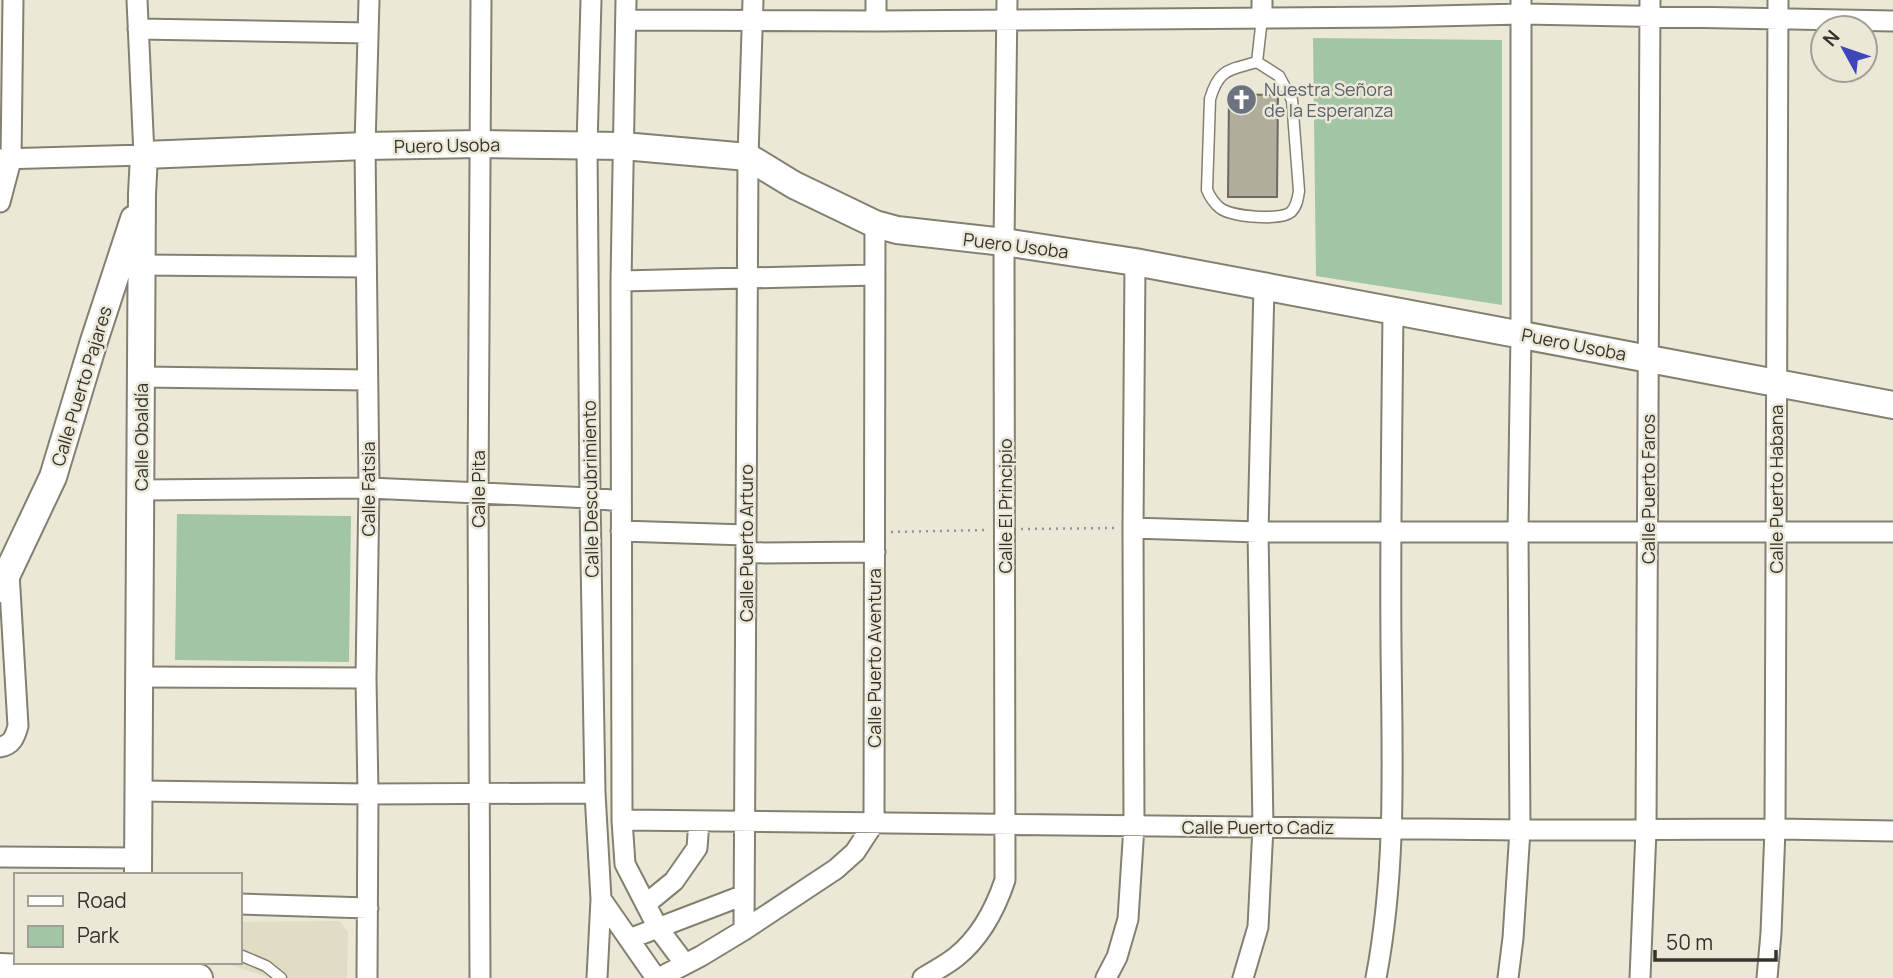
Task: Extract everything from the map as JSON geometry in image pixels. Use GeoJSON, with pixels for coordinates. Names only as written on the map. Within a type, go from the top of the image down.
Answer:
{"type":"FeatureCollection","features":[{"type":"Feature","properties":{"kind":"street"},"geometry":{"type":"LineString","coordinates":[[0,202],[5,160],[13,0]]}},
{"type":"Feature","properties":{"kind":"street","name":"Calle Obaldía"},"geometry":{"type":"LineString","coordinates":[[137,0],[144,155],[138,866]]}},
{"type":"Feature","properties":{"kind":"street","name":"Calle Fatsia"},"geometry":{"type":"LineString","coordinates":[[366,978],[369,488],[365,146],[369,0]]}},
{"type":"Feature","properties":{"kind":"street","name":"Calle Pita"},"geometry":{"type":"LineString","coordinates":[[480,978],[478,492],[481,0]]}},
{"type":"Feature","properties":{"kind":"street","name":"Calle Descubrimiento"},"geometry":{"type":"LineString","coordinates":[[591,0],[587,146],[595,793],[601,899],[597,978]]}},
{"type":"Feature","properties":{"kind":"street","name":"Calle Descubrimiento"},"geometry":{"type":"LineString","coordinates":[[626,0],[621,281],[622,820],[625,864],[658,928],[685,964]]}},
{"type":"Feature","properties":{"kind":"street","name":"Calle Puerto Arturo"},"geometry":{"type":"LineString","coordinates":[[744,930],[748,157],[753,0]]}},
{"type":"Feature","properties":{"kind":"street"},"geometry":{"type":"LineString","coordinates":[[876,0],[876,22]]}},
{"type":"Feature","properties":{"kind":"street","name":"Calle El Principio"},"geometry":{"type":"LineString","coordinates":[[923,978],[956,957],[980,933],[996,906],[1005,880],[1004,242],[1007,0]]}},
{"type":"Feature","properties":{"kind":"street"},"geometry":{"type":"LineString","coordinates":[[626,20],[876,22],[1007,20],[1138,10],[1521,7],[1778,10],[1893,21]]}},
{"type":"Feature","properties":{"kind":"street"},"geometry":{"type":"LineString","coordinates":[[1508,978],[1520,830],[1518,532],[1521,7]]}},
{"type":"Feature","properties":{"kind":"street","name":"Calle Puerto Faros"},"geometry":{"type":"LineString","coordinates":[[1640,978],[1646,830],[1650,9]]}},
{"type":"Feature","properties":{"kind":"street","name":"Calle Puerto Habana"},"geometry":{"type":"LineString","coordinates":[[1767,978],[1775,829],[1778,10]]}},
{"type":"Feature","properties":{"kind":"street"},"geometry":{"type":"LineString","coordinates":[[138,29],[368,33]]}},
{"type":"Feature","properties":{"kind":"street","name":"Puero Usoba"},"geometry":{"type":"LineString","coordinates":[[144,155],[480,144],[623,146],[748,157],[794,185],[875,224],[926,234],[1004,242],[1135,262],[1893,404]]}},
{"type":"Feature","properties":{"kind":"street"},"geometry":{"type":"LineString","coordinates":[[5,160],[144,155]]}},
{"type":"Feature","properties":{"kind":"street","name":"Calle Puerto Pajares"},"geometry":{"type":"LineString","coordinates":[[7,744],[18,726],[4,581],[53,477],[142,194]]}},
{"type":"Feature","properties":{"kind":"street","name":"Calle Puerto Aventura"},"geometry":{"type":"LineString","coordinates":[[874,823],[875,224]]}},
{"type":"Feature","properties":{"kind":"street"},"geometry":{"type":"LineString","coordinates":[[1106,978],[1128,919],[1134,826],[1135,262]]}},
{"type":"Feature","properties":{"kind":"street"},"geometry":{"type":"LineString","coordinates":[[142,265],[366,267]]}},
{"type":"Feature","properties":{"kind":"street"},"geometry":{"type":"LineString","coordinates":[[621,281],[875,275]]}},
{"type":"Feature","properties":{"kind":"street"},"geometry":{"type":"LineString","coordinates":[[1243,978],[1258,927],[1263,827],[1258,533],[1264,286]]}},
{"type":"Feature","properties":{"kind":"street"},"geometry":{"type":"LineString","coordinates":[[1376,978],[1388,898],[1392,828],[1390,532],[1393,310]]}},
{"type":"Feature","properties":{"kind":"street"},"geometry":{"type":"LineString","coordinates":[[98,329],[121,328],[142,340]]}},
{"type":"Feature","properties":{"kind":"street"},"geometry":{"type":"LineString","coordinates":[[142,377],[368,380]]}},
{"type":"Feature","properties":{"kind":"street"},"geometry":{"type":"LineString","coordinates":[[141,490],[369,488],[621,501]]}},
{"type":"Feature","properties":{"kind":"street"},"geometry":{"type":"LineString","coordinates":[[1133,528],[1258,533],[1893,532]]}},
{"type":"Feature","properties":{"kind":"street"},"geometry":{"type":"LineString","coordinates":[[621,531],[746,544],[874,552]]}},
{"type":"Feature","properties":{"kind":"street"},"geometry":{"type":"LineString","coordinates":[[140,677],[366,678]]}},
{"type":"Feature","properties":{"kind":"street"},"geometry":{"type":"LineString","coordinates":[[139,791],[595,793]]}},
{"type":"Feature","properties":{"kind":"street","name":"Calle Puerto Cadiz"},"geometry":{"type":"LineString","coordinates":[[622,820],[1520,830],[1893,831]]}},
{"type":"Feature","properties":{"kind":"street"},"geometry":{"type":"LineString","coordinates":[[646,904],[674,881],[697,849],[699,821]]}},
{"type":"Feature","properties":{"kind":"street"},"geometry":{"type":"LineString","coordinates":[[601,899],[657,978],[744,930],[836,869],[855,852],[874,823]]}},
{"type":"Feature","properties":{"kind":"street"},"geometry":{"type":"LineString","coordinates":[[0,857],[138,866]]}},
{"type":"Feature","properties":{"kind":"street"},"geometry":{"type":"LineString","coordinates":[[629,939],[744,895]]}},
{"type":"Feature","properties":{"kind":"street"},"geometry":{"type":"LineString","coordinates":[[242,904],[368,908]]}},
{"type":"Feature","properties":{"kind":"street"},"geometry":{"type":"LineString","coordinates":[[0,967],[139,971],[199,978]]}},
{"type":"Feature","properties":{"kind":"lane"},"geometry":{"type":"LineString","coordinates":[[1257,62],[1262,9]]}},
{"type":"Feature","properties":{"kind":"lane"},"geometry":{"type":"LineString","coordinates":[[1257,62],[1279,76],[1292,100],[1300,191],[1291,212],[1281,216],[1258,217],[1230,213],[1221,209],[1207,190],[1210,99],[1214,86],[1219,76],[1231,69],[1257,62]]}},
{"type":"Feature","properties":{"kind":"lane"},"geometry":{"type":"LineString","coordinates":[[242,956],[266,966],[281,978]]}},
{"type":"Feature","properties":{"kind":"shaded area"},"geometry":{"type":"Polygon","coordinates":[[[339,921],[348,932],[347,978],[271,978],[227,964],[242,964],[242,922],[339,921]]]}},
{"type":"Feature","properties":{"kind":"green space"},"geometry":{"type":"Polygon","coordinates":[[[1313,38],[1502,40],[1502,305],[1316,276],[1313,38]]]}},
{"type":"Feature","properties":{"kind":"green space"},"geometry":{"type":"Polygon","coordinates":[[[177,514],[351,516],[349,662],[175,660],[177,514]]]}},
{"type":"Feature","properties":{"kind":"building"},"geometry":{"type":"Polygon","coordinates":[[[1229,94],[1278,95],[1277,197],[1228,197],[1229,94]]]}},
{"type":"Feature","properties":{"kind":"place","name":"Nuestra Señora de la Esperanza"},"geometry":{"type":"Point","coordinates":[1241,99]}}]}
